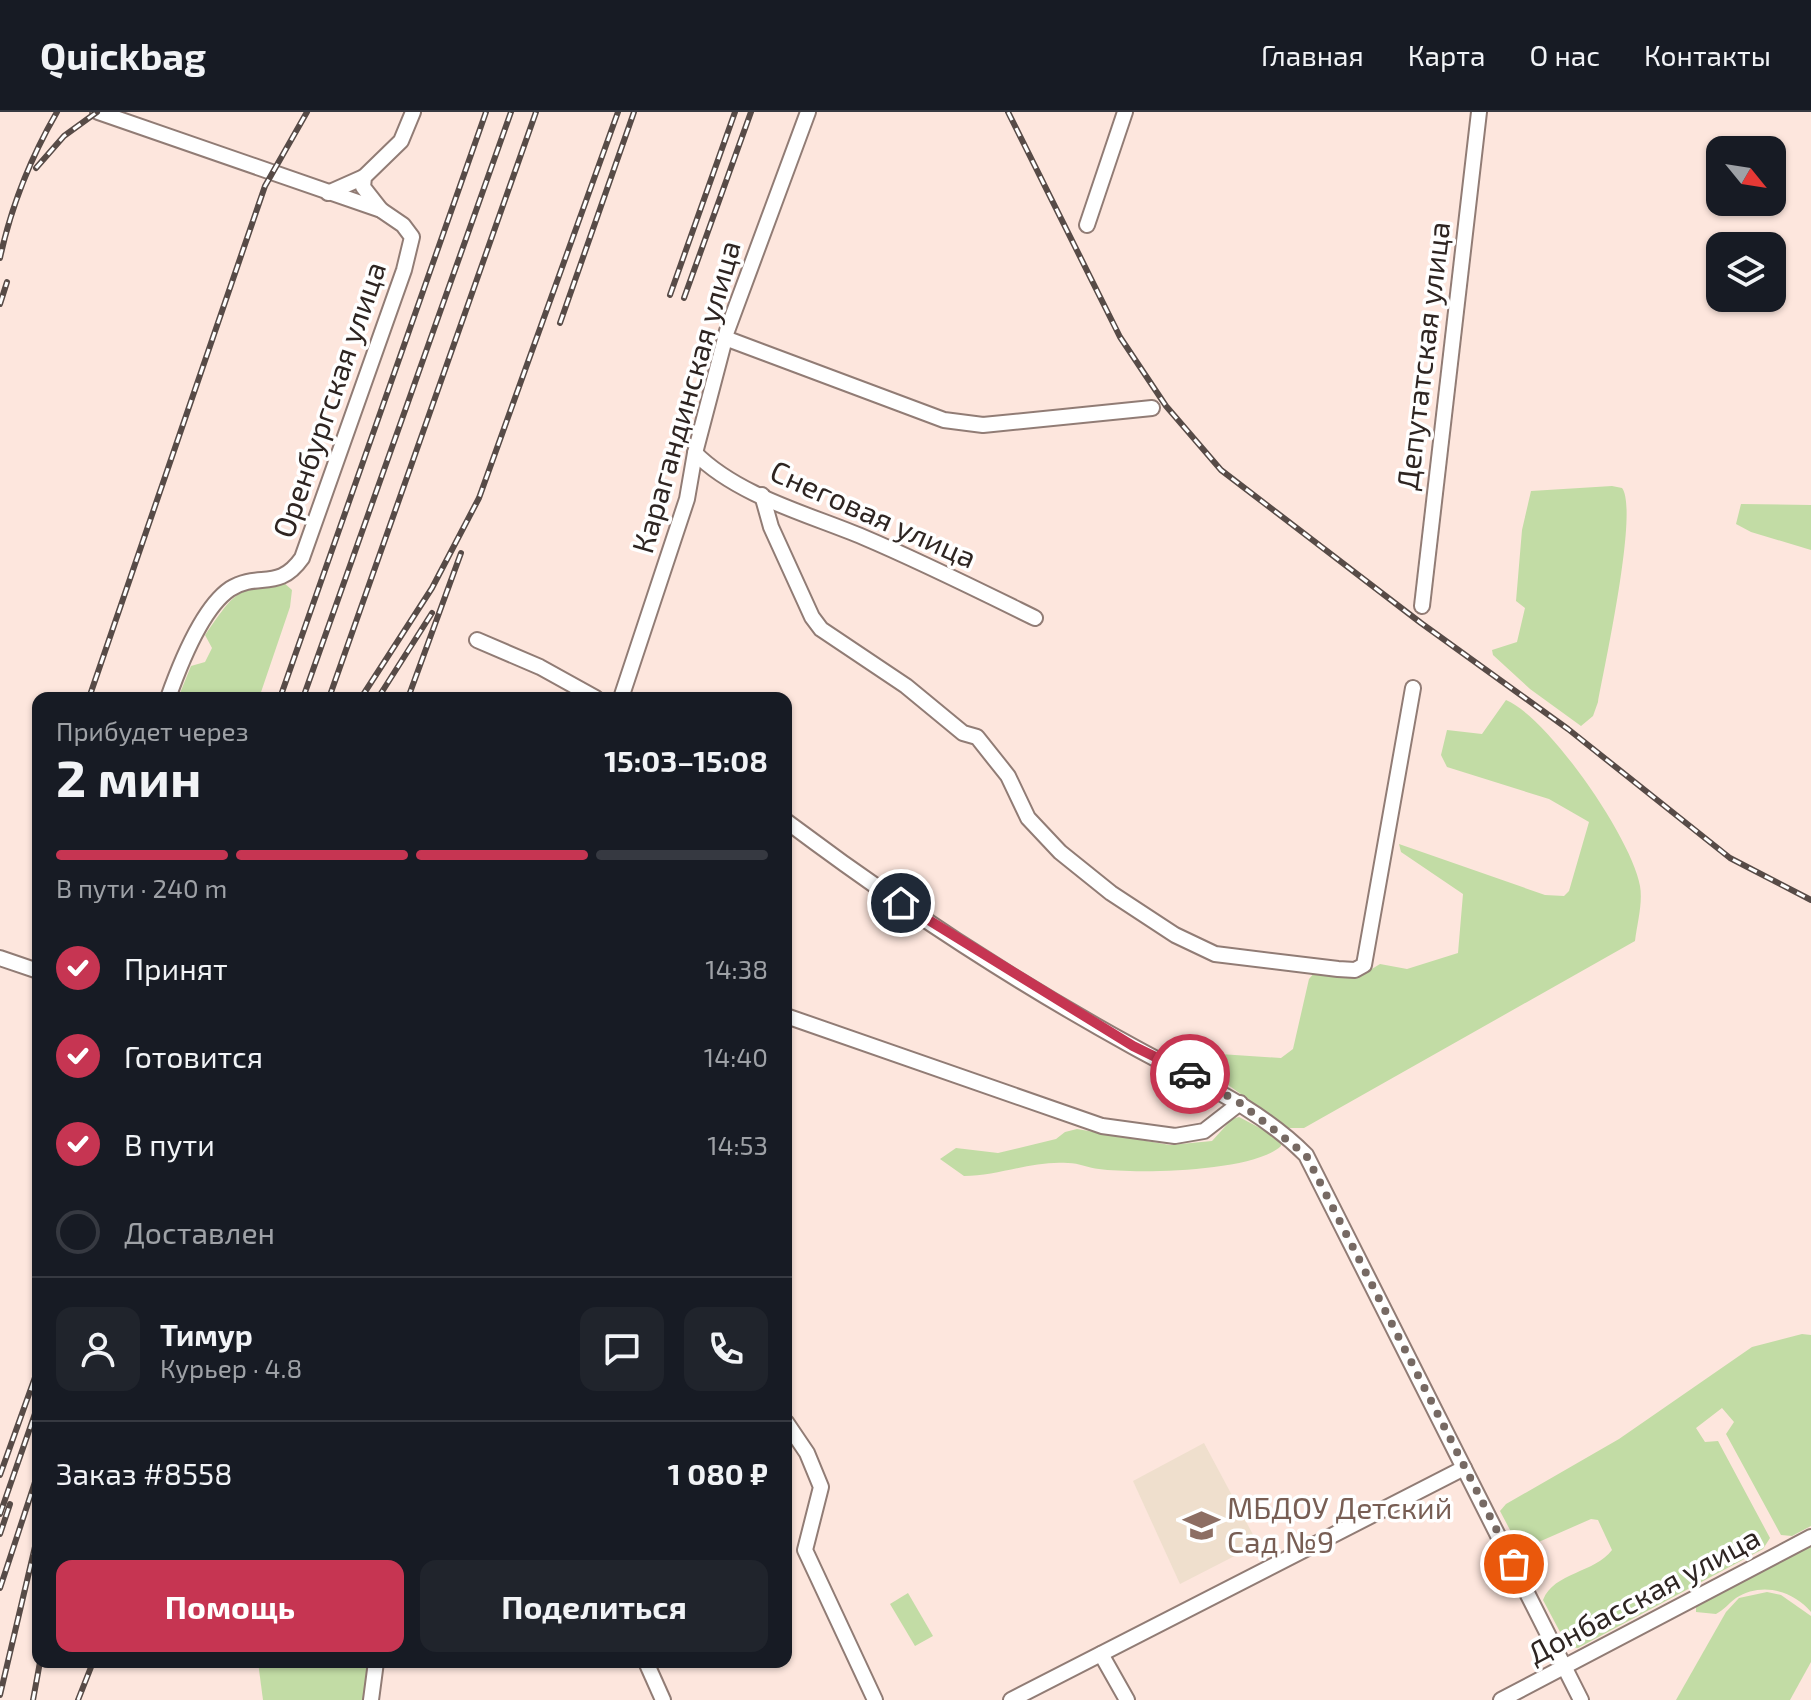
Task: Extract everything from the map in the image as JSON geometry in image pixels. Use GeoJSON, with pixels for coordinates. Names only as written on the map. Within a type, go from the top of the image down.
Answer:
{"type":"FeatureCollection","features":[{"type":"Feature","properties":{"kind":"street"},"geometry":{"type":"LineString","coordinates":[[98,112],[381,210]]}},
{"type":"Feature","properties":{"kind":"street"},"geometry":{"type":"LineString","coordinates":[[328,193],[364,177],[401,141],[413,112]]}},
{"type":"Feature","properties":{"kind":"street","name":"Карагандинская улица"},"geometry":{"type":"LineString","coordinates":[[623,692],[687,499],[695,453],[725,338],[808,112]]}},
{"type":"Feature","properties":{"kind":"street"},"geometry":{"type":"LineString","coordinates":[[1087,225],[1125,112]]}},
{"type":"Feature","properties":{"kind":"street","name":"Депутатская улица"},"geometry":{"type":"LineString","coordinates":[[1422,606],[1479,112]]}},
{"type":"Feature","properties":{"kind":"street"},"geometry":{"type":"LineString","coordinates":[[364,177],[363,187],[381,210]]}},
{"type":"Feature","properties":{"kind":"street","name":"Оренбургская улица"},"geometry":{"type":"LineString","coordinates":[[171,692],[192,643],[230,589],[287,577],[302,558],[411,246],[412,237],[403,225],[381,210]]}},
{"type":"Feature","properties":{"kind":"street"},"geometry":{"type":"LineString","coordinates":[[725,338],[944,420],[983,425],[1152,408]]}},
{"type":"Feature","properties":{"kind":"street","name":"Снеговая улица"},"geometry":{"type":"LineString","coordinates":[[695,453],[707,465],[762,495],[934,568],[1035,618]]}},
{"type":"Feature","properties":{"kind":"street"},"geometry":{"type":"LineString","coordinates":[[762,495],[771,527],[812,617],[821,629],[906,686],[963,733],[977,737],[1001,766],[1028,818],[1060,852],[1111,893],[1175,935],[1215,954],[1355,970],[1364,965],[1369,953],[1413,688]]}},
{"type":"Feature","properties":{"kind":"street"},"geometry":{"type":"LineString","coordinates":[[477,640],[540,667],[585,692]]}},
{"type":"Feature","properties":{"kind":"street"},"geometry":{"type":"LineString","coordinates":[[792,825],[901,903],[1041,991],[1133,1046],[1240,1103],[1306,1155],[1581,1700]]}},
{"type":"Feature","properties":{"kind":"street"},"geometry":{"type":"LineString","coordinates":[[0,958],[32,969]]}},
{"type":"Feature","properties":{"kind":"street"},"geometry":{"type":"LineString","coordinates":[[792,1018],[1102,1126],[1175,1136],[1190,1134],[1204,1131],[1240,1103]]}},
{"type":"Feature","properties":{"kind":"street"},"geometry":{"type":"LineString","coordinates":[[792,1431],[807,1453],[821,1487],[805,1550],[875,1700]]}},
{"type":"Feature","properties":{"kind":"street"},"geometry":{"type":"LineString","coordinates":[[1011,1700],[1464,1468]]}},
{"type":"Feature","properties":{"kind":"street","name":"Донбасская улица"},"geometry":{"type":"LineString","coordinates":[[1501,1700],[1811,1537]]}},
{"type":"Feature","properties":{"kind":"street"},"geometry":{"type":"LineString","coordinates":[[1101,1654],[1127,1700]]}},
{"type":"Feature","properties":{"kind":"street"},"geometry":{"type":"LineString","coordinates":[[371,1700],[375,1668]]}},
{"type":"Feature","properties":{"kind":"street"},"geometry":{"type":"LineString","coordinates":[[649,1668],[663,1700]]}},
{"type":"Feature","properties":{"kind":"shaded area","name":"МБДОУ Детский Сад №9"},"geometry":{"type":"Polygon","coordinates":[[[1204,1443],[1258,1544],[1180,1584],[1133,1481],[1204,1443]]]}},
{"type":"Feature","properties":{"kind":"green space"},"geometry":{"type":"Polygon","coordinates":[[[1622,488],[1626,502],[1623,556],[1598,702],[1593,716],[1581,726],[1530,689],[1493,655],[1492,650],[1517,642],[1525,608],[1516,601],[1522,530],[1531,491],[1622,488]]]}},
{"type":"Feature","properties":{"kind":"green space"},"geometry":{"type":"Polygon","coordinates":[[[1741,504],[1811,505],[1811,550],[1751,532],[1736,524],[1741,504]]]}},
{"type":"Feature","properties":{"kind":"green space"},"geometry":{"type":"Polygon","coordinates":[[[283,582],[292,590],[290,607],[261,692],[180,692],[191,666],[205,662],[212,648],[205,635],[229,602],[254,588],[283,582]]]}},
{"type":"Feature","properties":{"kind":"green space"},"geometry":{"type":"Polygon","coordinates":[[[1506,700],[1524,711],[1565,754],[1622,840],[1634,865],[1641,893],[1635,941],[1304,1128],[1288,1128],[1217,1077],[1220,1054],[1281,1058],[1293,1049],[1309,979],[1315,972],[1362,975],[1380,964],[1407,969],[1458,953],[1463,894],[1401,852],[1399,844],[1545,895],[1564,896],[1569,891],[1589,822],[1549,799],[1447,767],[1441,755],[1447,730],[1482,734],[1506,700]]]}},
{"type":"Feature","properties":{"kind":"green space"},"geometry":{"type":"Polygon","coordinates":[[[1239,1117],[1281,1139],[1281,1146],[1267,1155],[1246,1161],[1166,1171],[1116,1171],[1055,1163],[964,1176],[940,1159],[956,1148],[998,1153],[1056,1139],[1065,1132],[1077,1129],[1170,1145],[1212,1141],[1232,1119],[1239,1117]]]}},
{"type":"Feature","properties":{"kind":"green space"},"geometry":{"type":"Polygon","coordinates":[[[1802,1334],[1811,1335],[1811,1526],[1792,1536],[1781,1535],[1726,1434],[1734,1422],[1722,1408],[1696,1428],[1705,1442],[1718,1441],[1770,1538],[1763,1549],[1578,1648],[1568,1647],[1543,1600],[1556,1584],[1596,1564],[1612,1550],[1598,1520],[1591,1519],[1525,1548],[1518,1545],[1500,1511],[1506,1504],[1619,1439],[1752,1347],[1802,1334]]]}},
{"type":"Feature","properties":{"kind":"green space"},"geometry":{"type":"Polygon","coordinates":[[[1811,1545],[1811,1612],[1804,1604],[1786,1594],[1756,1590],[1736,1598],[1716,1614],[1696,1612],[1696,1604],[1811,1545]]]}},
{"type":"Feature","properties":{"kind":"green space"},"geometry":{"type":"Polygon","coordinates":[[[1767,1592],[1781,1595],[1811,1616],[1811,1662],[1790,1700],[1676,1700],[1726,1612],[1739,1598],[1767,1592]]]}},
{"type":"Feature","properties":{"kind":"green space"},"geometry":{"type":"Polygon","coordinates":[[[908,1593],[933,1636],[915,1646],[890,1604],[908,1593]]]}},
{"type":"Feature","properties":{"kind":"green space"},"geometry":{"type":"Polygon","coordinates":[[[259,1668],[368,1668],[364,1700],[263,1700],[259,1668]]]}},
{"type":"Feature","properties":{"kind":"railway"},"geometry":{"type":"LineString","coordinates":[[0,258],[23,183],[57,112]]}},
{"type":"Feature","properties":{"kind":"railway"},"geometry":{"type":"LineString","coordinates":[[36,168],[64,136],[97,112]]}},
{"type":"Feature","properties":{"kind":"railway"},"geometry":{"type":"LineString","coordinates":[[91,692],[265,186],[307,112]]}},
{"type":"Feature","properties":{"kind":"railway"},"geometry":{"type":"LineString","coordinates":[[282,692],[486,112]]}},
{"type":"Feature","properties":{"kind":"railway"},"geometry":{"type":"LineString","coordinates":[[305,692],[511,112]]}},
{"type":"Feature","properties":{"kind":"railway"},"geometry":{"type":"LineString","coordinates":[[331,692],[536,112]]}},
{"type":"Feature","properties":{"kind":"railway"},"geometry":{"type":"LineString","coordinates":[[365,692],[432,588],[479,498],[618,112]]}},
{"type":"Feature","properties":{"kind":"railway"},"geometry":{"type":"LineString","coordinates":[[560,323],[634,112]]}},
{"type":"Feature","properties":{"kind":"railway"},"geometry":{"type":"LineString","coordinates":[[670,295],[735,112]]}},
{"type":"Feature","properties":{"kind":"railway"},"geometry":{"type":"LineString","coordinates":[[684,298],[751,112]]}},
{"type":"Feature","properties":{"kind":"railway"},"geometry":{"type":"LineString","coordinates":[[1008,112],[1120,337],[1166,406],[1221,470],[1421,623],[1568,729],[1730,858],[1811,900]]}},
{"type":"Feature","properties":{"kind":"railway"},"geometry":{"type":"LineString","coordinates":[[0,304],[7,282]]}},
{"type":"Feature","properties":{"kind":"railway"},"geometry":{"type":"LineString","coordinates":[[410,692],[461,553]]}},
{"type":"Feature","properties":{"kind":"railway"},"geometry":{"type":"LineString","coordinates":[[382,692],[432,613]]}},
{"type":"Feature","properties":{"kind":"railway"},"geometry":{"type":"LineString","coordinates":[[0,1475],[32,1386]]}},
{"type":"Feature","properties":{"kind":"railway"},"geometry":{"type":"LineString","coordinates":[[0,1514],[32,1422]]}},
{"type":"Feature","properties":{"kind":"railway"},"geometry":{"type":"LineString","coordinates":[[0,1588],[32,1491]]}},
{"type":"Feature","properties":{"kind":"railway"},"geometry":{"type":"LineString","coordinates":[[0,1534],[10,1504]]}},
{"type":"Feature","properties":{"kind":"railway"},"geometry":{"type":"LineString","coordinates":[[0,1695],[32,1559]]}},
{"type":"Feature","properties":{"kind":"railway"},"geometry":{"type":"LineString","coordinates":[[33,1700],[39,1668]]}},
{"type":"Feature","properties":{"kind":"railway"},"geometry":{"type":"LineString","coordinates":[[78,1700],[91,1668]]}},
{"type":"Feature","properties":{"kind":"way so far"},"geometry":{"type":"LineString","coordinates":[[1190,1074],[1240,1103],[1306,1155],[1514,1564]]}},
{"type":"Feature","properties":{"kind":"place","name":"МБДОУ Детский Сад №9"},"geometry":{"type":"Point","coordinates":[1201,1526]}},
{"type":"Feature","properties":{"kind":"route"},"geometry":{"type":"LineString","coordinates":[[901,903],[1133,1046],[1190,1074]]}}]}
